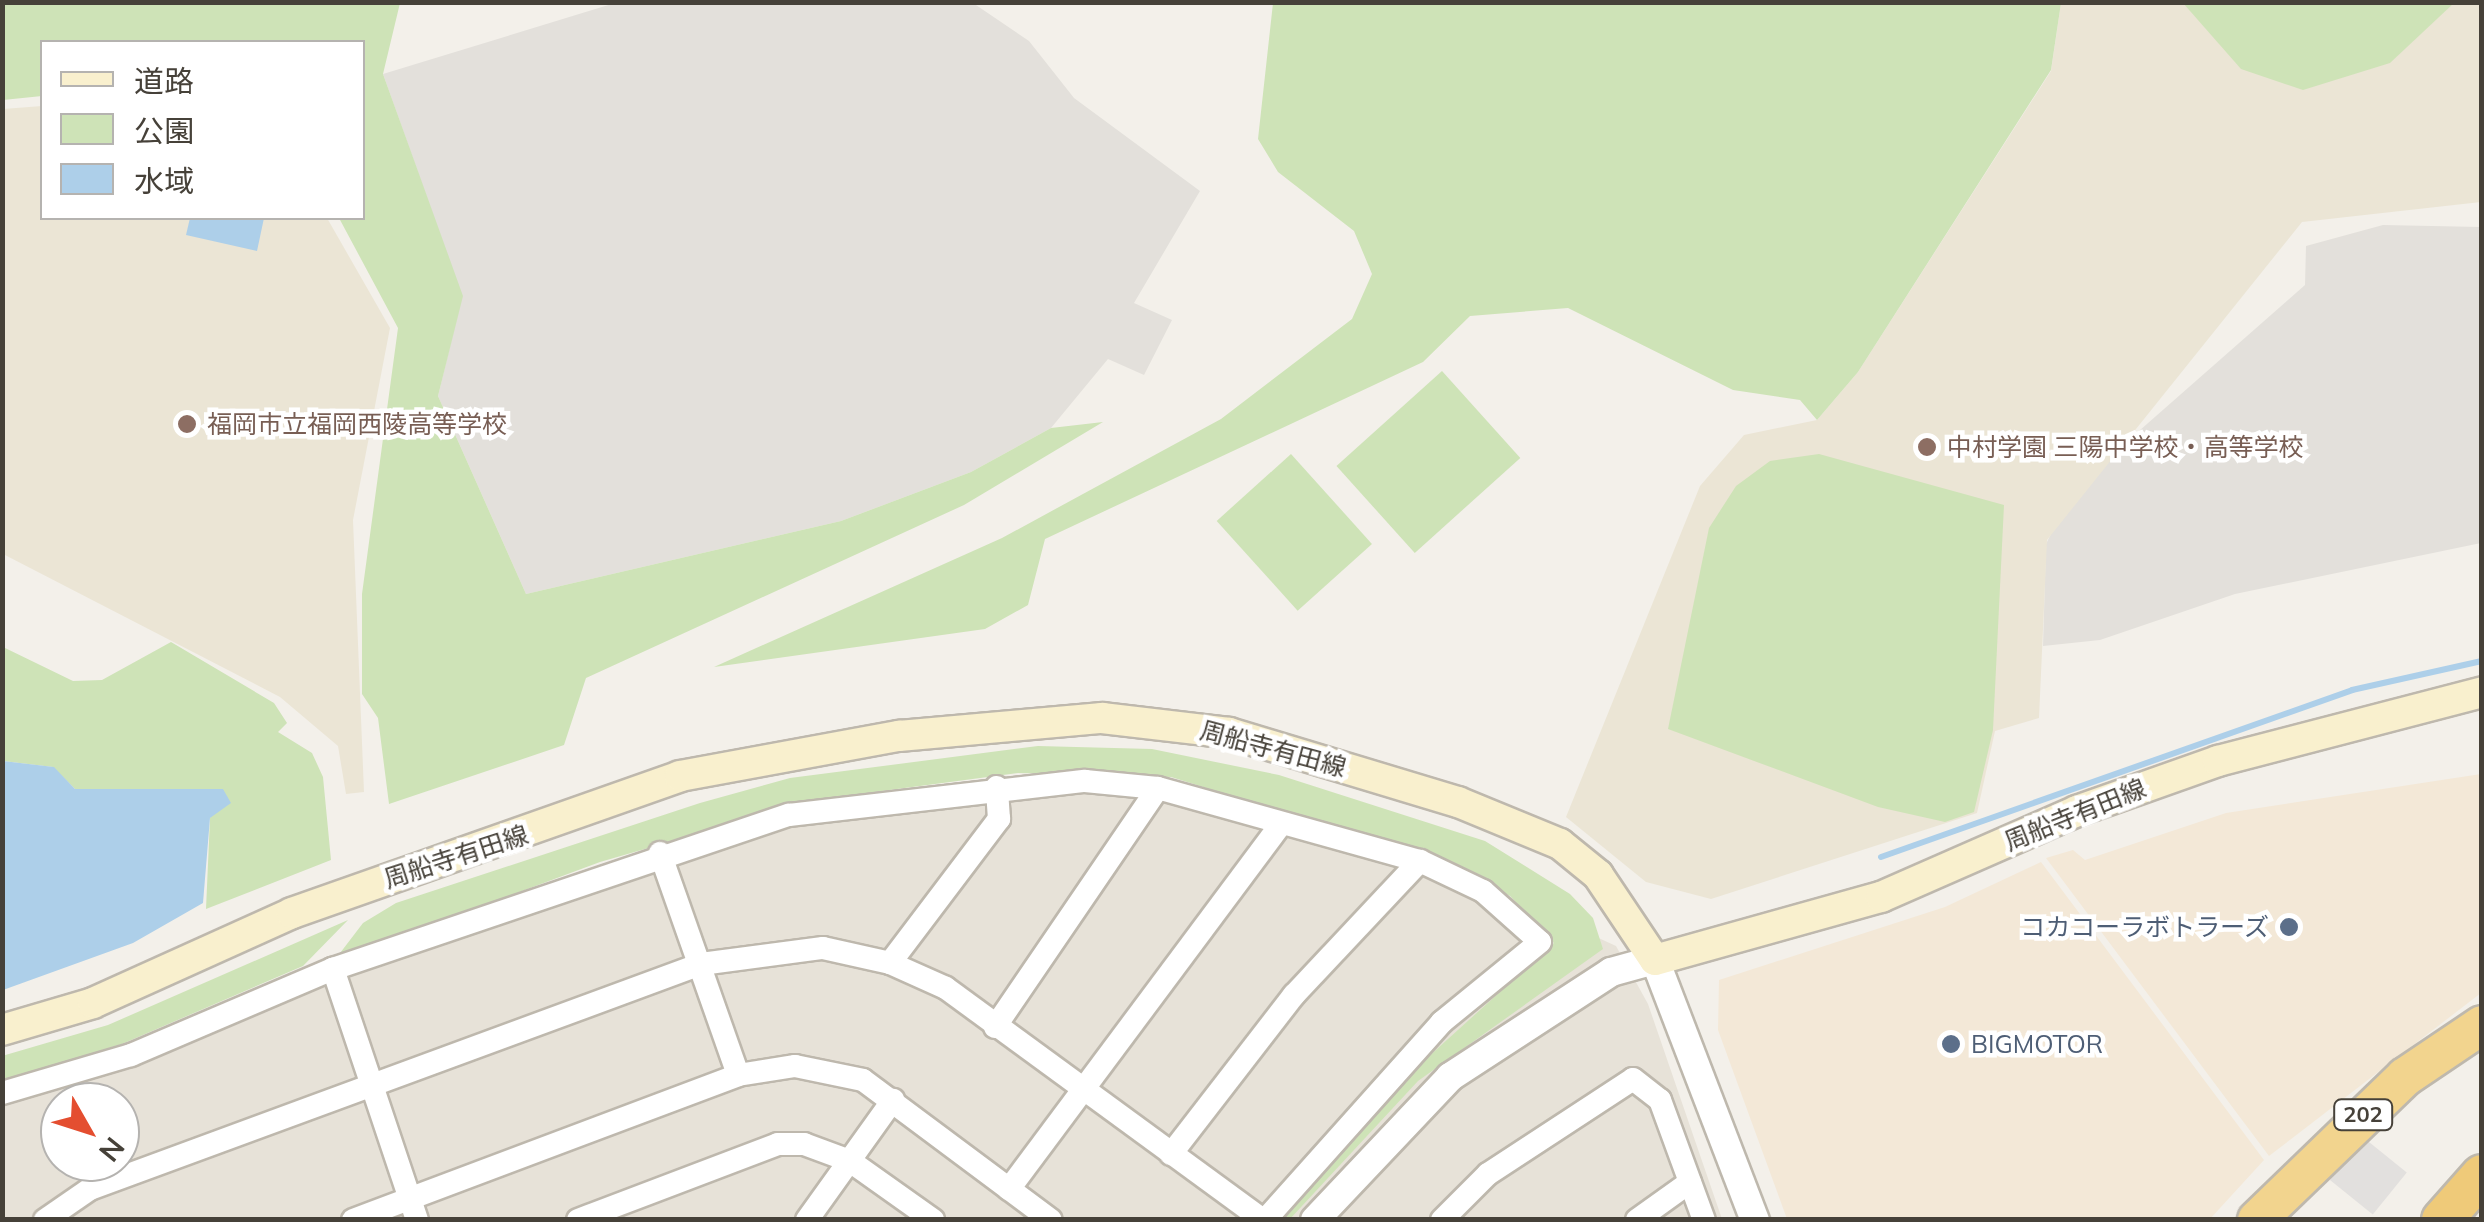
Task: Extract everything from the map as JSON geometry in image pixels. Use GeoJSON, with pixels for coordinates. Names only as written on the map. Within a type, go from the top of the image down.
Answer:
{"type":"FeatureCollection","features":[{"type":"Feature","properties":{"kind":"highway","name":"202"},"geometry":{"type":"LineString","coordinates":[[2257,1220],[2405,1077],[2482,1025]]}},
{"type":"Feature","properties":{"kind":"highway"},"geometry":{"type":"LineString","coordinates":[[2442,1220],[2482,1174]]}},
{"type":"Feature","properties":{"kind":"main road","name":"周船寺有田線"},"geometry":{"type":"LineString","coordinates":[[2,1030],[93,1002],[292,914],[680,776],[815,748],[1073,718],[1228,733],[1528,828],[1598,875],[1655,960],[1881,897],[2077,811],[2218,762],[2482,692]]}},
{"type":"Feature","properties":{"kind":"street"},"geometry":{"type":"LineString","coordinates":[[890,962],[1000,819],[997,787]]}},
{"type":"Feature","properties":{"kind":"street"},"geometry":{"type":"LineString","coordinates":[[2,1093],[131,1054],[332,970],[660,853],[788,815],[997,787],[1158,788],[1420,862],[1482,892],[1540,942],[1442,1022],[1264,1220],[1080,1094],[946,988],[890,962],[790,948],[701,964],[90,1189],[45,1220]]}},
{"type":"Feature","properties":{"kind":"street"},"geometry":{"type":"LineString","coordinates":[[995,1027],[1158,788]]}},
{"type":"Feature","properties":{"kind":"street"},"geometry":{"type":"LineString","coordinates":[[1009,1189],[1281,824]]}},
{"type":"Feature","properties":{"kind":"street"},"geometry":{"type":"LineString","coordinates":[[660,853],[738,1075]]}},
{"type":"Feature","properties":{"kind":"street"},"geometry":{"type":"LineString","coordinates":[[1171,1154],[1294,994],[1420,862]]}},
{"type":"Feature","properties":{"kind":"street"},"geometry":{"type":"LineString","coordinates":[[1315,1220],[1450,1077],[1611,972],[1655,960],[1755,1220]]}},
{"type":"Feature","properties":{"kind":"street"},"geometry":{"type":"LineString","coordinates":[[332,970],[414,1209]]}},
{"type":"Feature","properties":{"kind":"street"},"geometry":{"type":"LineString","coordinates":[[353,1220],[414,1209],[738,1075],[817,1068],[893,1100],[1051,1220]]}},
{"type":"Feature","properties":{"kind":"street"},"geometry":{"type":"LineString","coordinates":[[1442,1220],[1488,1174],[1634,1079],[1660,1100],[1704,1220]]}},
{"type":"Feature","properties":{"kind":"street"},"geometry":{"type":"LineString","coordinates":[[808,1220],[893,1100]]}},
{"type":"Feature","properties":{"kind":"street"},"geometry":{"type":"LineString","coordinates":[[578,1220],[613,1214],[778,1144],[824,1147],[850,1160],[933,1220]]}},
{"type":"Feature","properties":{"kind":"street"},"geometry":{"type":"LineString","coordinates":[[1637,1220],[1690,1182]]}},
{"type":"Feature","properties":{"kind":"shaded area"},"geometry":{"type":"Polygon","coordinates":[[[615,3],[973,3],[1029,41],[1074,98],[1200,191],[1134,303],[1172,320],[1144,375],[1108,359],[1051,428],[971,472],[841,521],[526,594],[438,396],[462,296],[383,74],[615,3]]]}},
{"type":"Feature","properties":{"kind":"shaded area","name":"中村学園 三陽中学校・高等学校"},"geometry":{"type":"Polygon","coordinates":[[[2061,3],[2481,3],[2481,202],[2302,222],[2047,540],[2039,718],[1995,731],[1977,813],[1711,899],[1646,882],[1566,817],[1700,486],[1744,435],[1817,420],[1858,372],[2051,71],[2061,3]]]}},
{"type":"Feature","properties":{"kind":"shaded area","name":"福岡市立福岡西陵高等学校"},"geometry":{"type":"Polygon","coordinates":[[[40,106],[40,220],[328,220],[390,328],[353,520],[364,792],[346,794],[338,746],[280,697],[3,554],[3,109],[40,106]]]}},
{"type":"Feature","properties":{"kind":"shaded area"},"geometry":{"type":"Polygon","coordinates":[[[2383,225],[2481,227],[2481,543],[2235,594],[2100,640],[2043,646],[2046,544],[2073,489],[2305,285],[2306,246],[2383,225]]]}},
{"type":"Feature","properties":{"kind":"shaded area","name":"コカコーラボトラーズ"},"geometry":{"type":"Polygon","coordinates":[[[2481,774],[2481,993],[2269,1156],[2046,858],[2073,850],[2085,860],[2226,813],[2481,774]]]}},
{"type":"Feature","properties":{"kind":"shaded area"},"geometry":{"type":"Polygon","coordinates":[[[1091,775],[1444,867],[1616,946],[1648,1004],[1722,1219],[3,1219],[2,1087],[36,1083],[757,817],[885,792],[1091,775]]]}},
{"type":"Feature","properties":{"kind":"shaded area","name":"BIGMOTOR"},"geometry":{"type":"Polygon","coordinates":[[[2041,862],[2264,1160],[2210,1219],[1787,1219],[1718,1030],[1719,980],[1945,907],[2041,862]]]}},
{"type":"Feature","properties":{"kind":"shaded area"},"geometry":{"type":"Polygon","coordinates":[[[2364,1138],[2407,1173],[2373,1215],[2330,1180],[2364,1138]]]}},
{"type":"Feature","properties":{"kind":"green space"},"geometry":{"type":"Polygon","coordinates":[[[3,2],[400,3],[383,74],[463,296],[438,396],[526,594],[841,521],[971,472],[1051,428],[1103,422],[964,505],[586,678],[564,745],[389,804],[378,718],[362,694],[362,594],[398,328],[340,220],[365,220],[365,40],[40,40],[40,96],[3,100],[3,2]]]}},
{"type":"Feature","properties":{"kind":"green space"},"geometry":{"type":"Polygon","coordinates":[[[1273,3],[2061,3],[2051,70],[1858,372],[1817,420],[1800,400],[1733,390],[1568,308],[1470,316],[1423,362],[1045,539],[1028,605],[985,629],[714,667],[1002,538],[1221,419],[1352,319],[1372,274],[1354,231],[1278,172],[1258,139],[1273,3]]]}},
{"type":"Feature","properties":{"kind":"green space"},"geometry":{"type":"Polygon","coordinates":[[[2183,3],[2454,3],[2390,63],[2303,90],[2241,69],[2183,3]]]}},
{"type":"Feature","properties":{"kind":"green space"},"geometry":{"type":"Polygon","coordinates":[[[1442,371],[1520,458],[1415,553],[1336,466],[1442,371]]]}},
{"type":"Feature","properties":{"kind":"green space"},"geometry":{"type":"Polygon","coordinates":[[[1291,454],[1372,544],[1298,611],[1217,521],[1291,454]]]}},
{"type":"Feature","properties":{"kind":"green space"},"geometry":{"type":"Polygon","coordinates":[[[1819,454],[2004,505],[1993,730],[1974,812],[1945,822],[1878,807],[1668,729],[1709,528],[1736,486],[1770,461],[1819,454]]]}},
{"type":"Feature","properties":{"kind":"green space"},"geometry":{"type":"Polygon","coordinates":[[[171,642],[274,703],[287,723],[278,732],[312,753],[323,777],[331,860],[206,909],[210,818],[223,789],[75,789],[53,767],[3,761],[3,647],[73,681],[102,680],[171,642]]]}},
{"type":"Feature","properties":{"kind":"green space"},"geometry":{"type":"Polygon","coordinates":[[[1038,746],[1152,749],[1279,775],[1485,841],[1570,894],[1593,918],[1603,949],[1418,1081],[1289,1220],[1278,1219],[1395,1087],[1554,943],[1510,896],[1449,863],[1171,777],[1018,773],[814,800],[600,862],[334,961],[363,923],[396,903],[700,803],[790,778],[1038,746]]]}},
{"type":"Feature","properties":{"kind":"green space"},"geometry":{"type":"Polygon","coordinates":[[[348,920],[303,966],[122,1044],[3,1080],[2,1056],[108,1025],[348,920]]]}},
{"type":"Feature","properties":{"kind":"water"},"geometry":{"type":"Polygon","coordinates":[[[190,220],[264,220],[257,251],[186,235],[190,220]]]}},
{"type":"Feature","properties":{"kind":"water"},"geometry":{"type":"Polygon","coordinates":[[[3,761],[54,767],[75,789],[223,789],[231,803],[210,818],[203,903],[133,943],[3,990],[3,761]]]}},
{"type":"Feature","properties":{"kind":"waterway"},"geometry":{"type":"LineString","coordinates":[[1881,857],[2352,690],[2482,661]]}},
{"type":"Feature","properties":{"kind":"place","name":"福岡市立福岡西陵高等学校"},"geometry":{"type":"Point","coordinates":[187,424]}},
{"type":"Feature","properties":{"kind":"place","name":"中村学園 三陽中学校・高等学校"},"geometry":{"type":"Point","coordinates":[1927,447]}},
{"type":"Feature","properties":{"kind":"place","name":"コカコーラボトラーズ"},"geometry":{"type":"Point","coordinates":[2289,927]}},
{"type":"Feature","properties":{"kind":"place","name":"BIGMOTOR"},"geometry":{"type":"Point","coordinates":[1951,1044]}}]}
